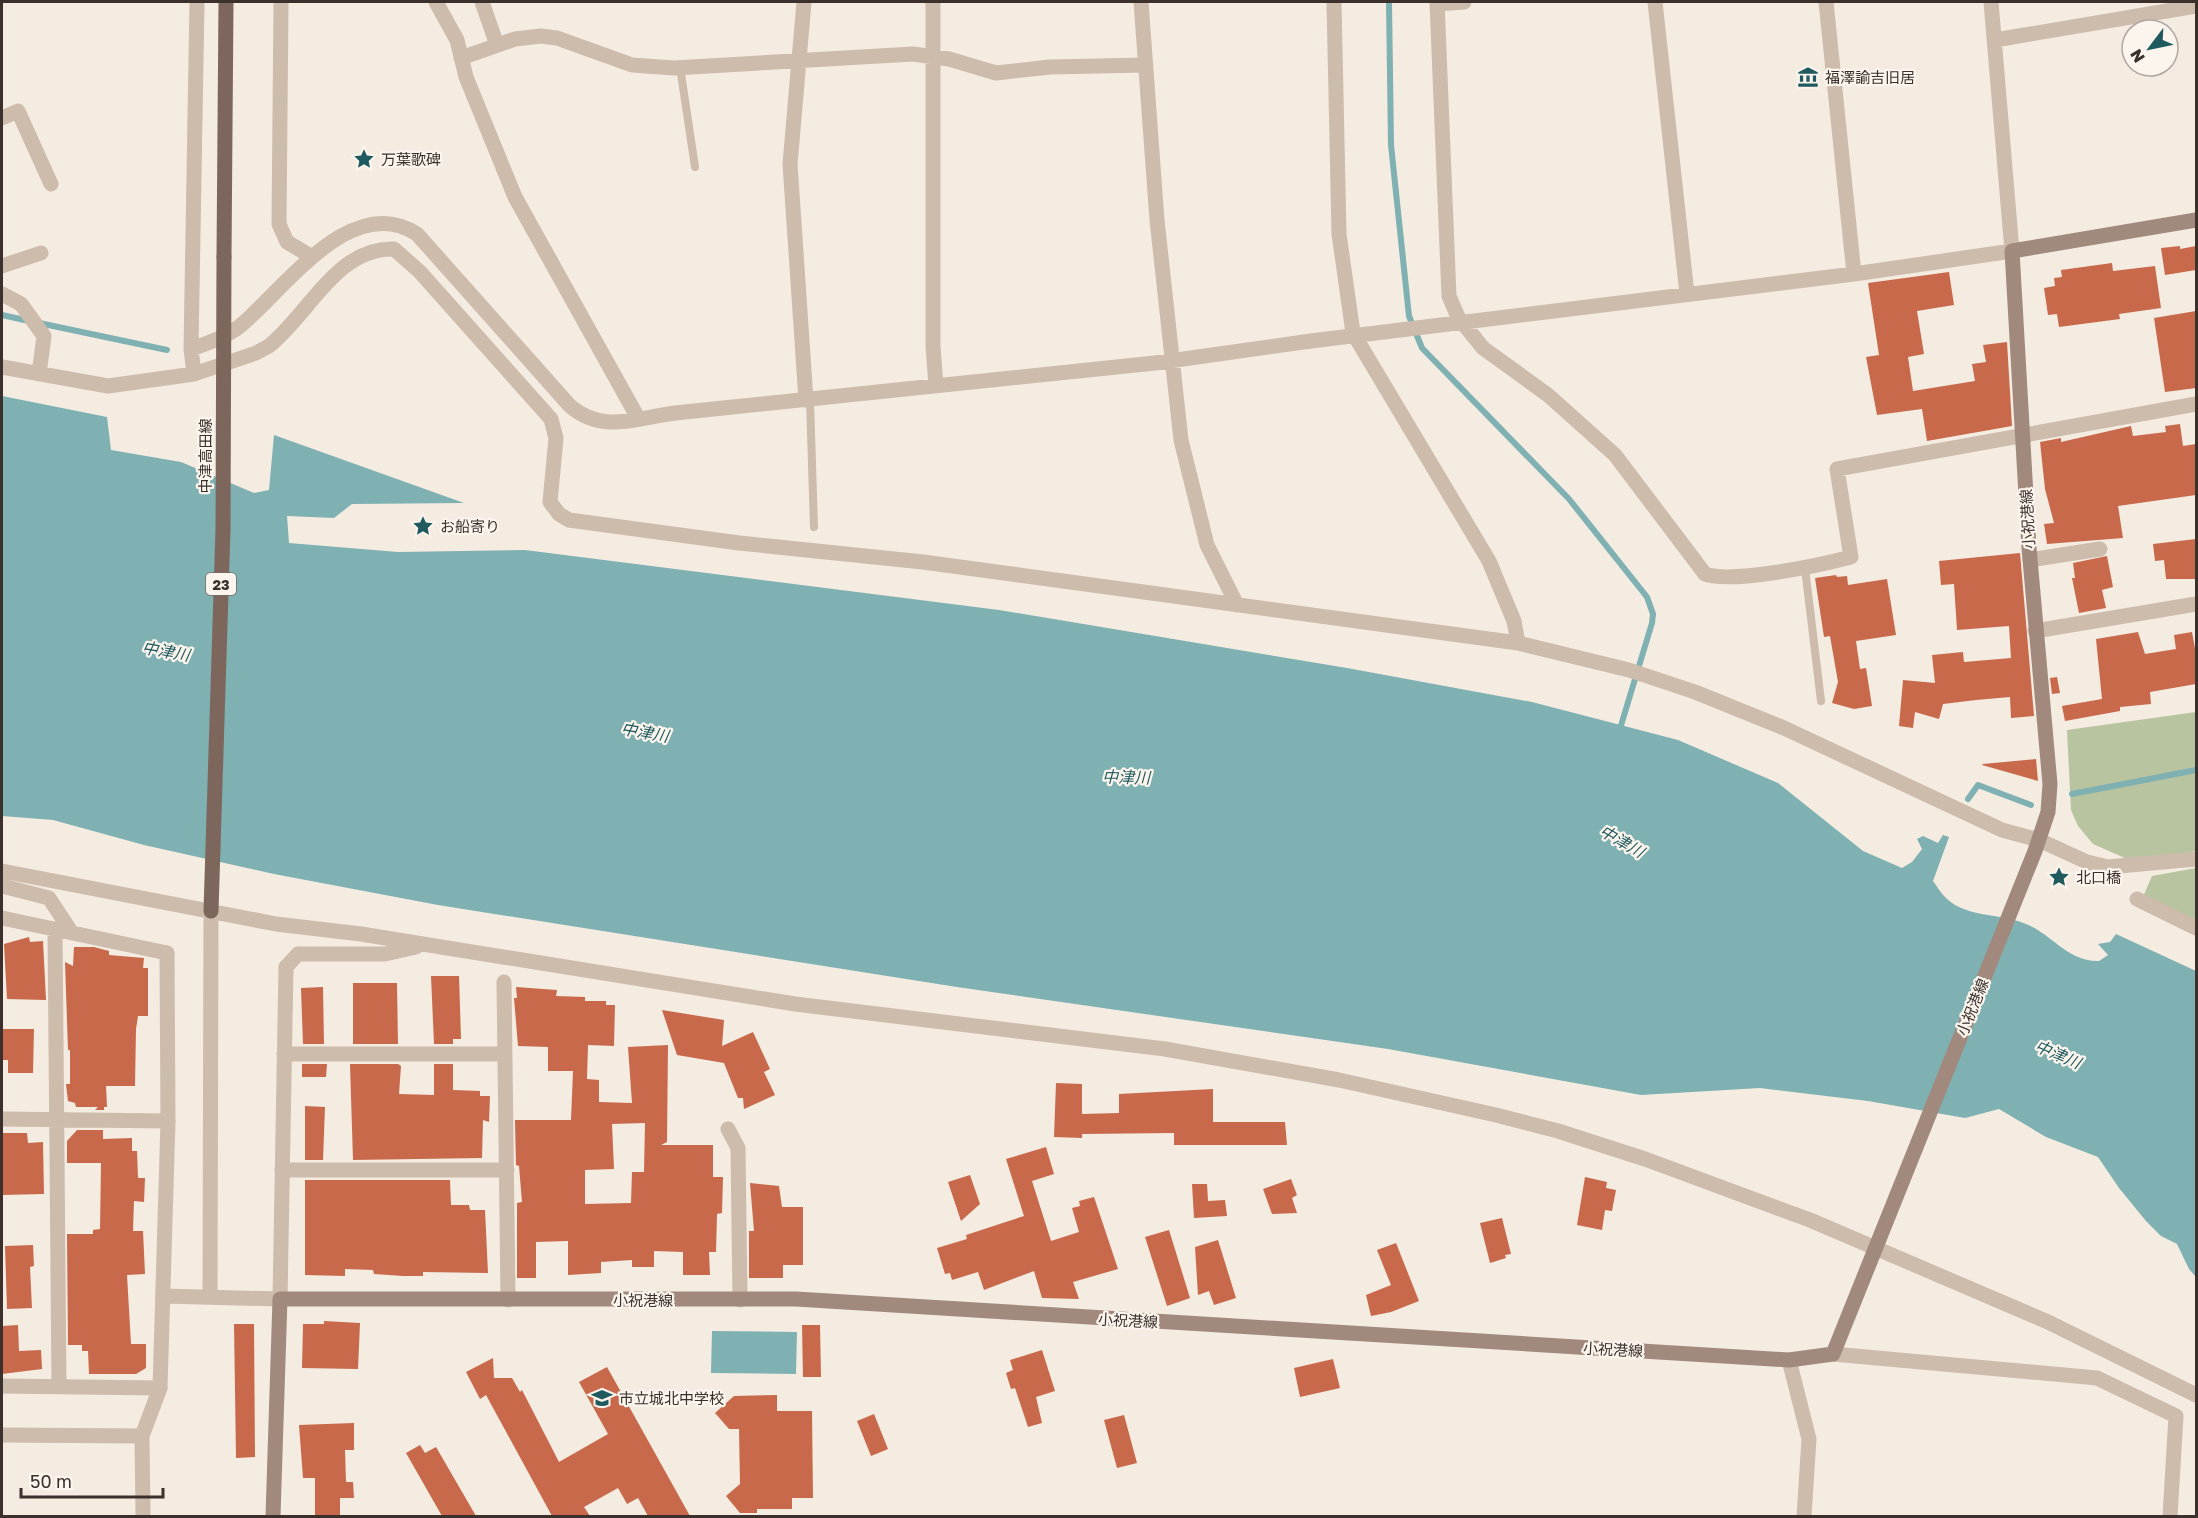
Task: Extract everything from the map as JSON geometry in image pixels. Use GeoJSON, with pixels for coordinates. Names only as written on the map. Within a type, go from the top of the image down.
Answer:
{"type":"FeatureCollection","features":[{"type":"Feature","properties":{"kind":"main road","name":"中津高田線"},"geometry":{"type":"LineString","coordinates":[[211,911],[223,529],[226,2]]}},
{"type":"Feature","properties":{"kind":"main road"},"geometry":{"type":"LineString","coordinates":[[2012,251],[2196,220]]}},
{"type":"Feature","properties":{"kind":"main road","name":"小祝港線"},"geometry":{"type":"LineString","coordinates":[[280,1299],[796,1299],[1789,1360],[1833,1354],[2037,846],[2048,812],[2050,784],[2035,631],[2012,251]]}},
{"type":"Feature","properties":{"kind":"main road"},"geometry":{"type":"LineString","coordinates":[[273,1516],[280,1299]]}},
{"type":"Feature","properties":{"kind":"street"},"geometry":{"type":"LineString","coordinates":[[194,374],[191,349],[197,2]]}},
{"type":"Feature","properties":{"kind":"street"},"geometry":{"type":"LineString","coordinates":[[281,2],[279,224],[287,242],[312,257]]}},
{"type":"Feature","properties":{"kind":"street"},"geometry":{"type":"LineString","coordinates":[[436,2],[456,40],[466,77],[515,197],[638,418]]}},
{"type":"Feature","properties":{"kind":"street"},"geometry":{"type":"LineString","coordinates":[[482,2],[496,45]]}},
{"type":"Feature","properties":{"kind":"street"},"geometry":{"type":"LineString","coordinates":[[804,2],[800,62],[791,136],[790,193],[798,266],[800,342],[808,400]]}},
{"type":"Feature","properties":{"kind":"street"},"geometry":{"type":"LineString","coordinates":[[933,2],[933,346],[936,386]]}},
{"type":"Feature","properties":{"kind":"street"},"geometry":{"type":"LineString","coordinates":[[1141,2],[1171,361],[1181,440],[1201,525],[1208,545],[1237,605]]}},
{"type":"Feature","properties":{"kind":"street"},"geometry":{"type":"LineString","coordinates":[[1334,2],[1339,234],[1354,335],[1490,561],[1514,621],[1518,643]]}},
{"type":"Feature","properties":{"kind":"street"},"geometry":{"type":"LineString","coordinates":[[1464,2],[1437,3],[1449,296],[1461,322],[1490,354],[1548,395],[1615,455],[1705,574],[1720,577],[1805,568],[1851,557],[1837,469],[2196,404]]}},
{"type":"Feature","properties":{"kind":"street"},"geometry":{"type":"LineString","coordinates":[[1655,2],[1687,294]]}},
{"type":"Feature","properties":{"kind":"street"},"geometry":{"type":"LineString","coordinates":[[1826,2],[1854,273]]}},
{"type":"Feature","properties":{"kind":"street"},"geometry":{"type":"LineString","coordinates":[[191,349],[238,327],[312,257],[345,234],[366,225],[388,224],[410,229],[417,234],[580,415],[592,421],[607,423],[1171,361],[1354,335],[1854,273],[2012,251],[1991,2]]}},
{"type":"Feature","properties":{"kind":"street"},"geometry":{"type":"LineString","coordinates":[[1995,40],[2196,6]]}},
{"type":"Feature","properties":{"kind":"street"},"geometry":{"type":"LineString","coordinates":[[462,58],[525,36],[541,36],[557,38],[632,64],[680,67],[913,54],[932,56],[996,73],[1050,67],[1146,64]]}},
{"type":"Feature","properties":{"kind":"street"},"geometry":{"type":"LineString","coordinates":[[2,118],[18,111],[51,184]]}},
{"type":"Feature","properties":{"kind":"street"},"geometry":{"type":"LineString","coordinates":[[2,367],[108,386],[194,374],[256,353],[269,346],[351,261],[369,251],[394,249],[420,272],[551,419],[556,438],[550,502],[559,514],[568,520],[739,543],[922,562],[1518,643],[1629,670],[1695,692],[1784,728],[2037,846],[2087,862],[2108,867],[2196,859]]}},
{"type":"Feature","properties":{"kind":"street"},"geometry":{"type":"LineString","coordinates":[[2,266],[40,253]]}},
{"type":"Feature","properties":{"kind":"street"},"geometry":{"type":"LineString","coordinates":[[2,294],[21,304],[44,336],[39,374]]}},
{"type":"Feature","properties":{"kind":"street"},"geometry":{"type":"LineString","coordinates":[[2030,560],[2100,549]]}},
{"type":"Feature","properties":{"kind":"street"},"geometry":{"type":"LineString","coordinates":[[2035,631],[2196,604]]}},
{"type":"Feature","properties":{"kind":"street"},"geometry":{"type":"LineString","coordinates":[[2,871],[211,911],[795,1004],[1165,1049],[1340,1080],[1558,1131],[1667,1167],[1878,1243],[2058,1327],[2196,1395]]}},
{"type":"Feature","properties":{"kind":"street"},"geometry":{"type":"LineString","coordinates":[[2,886],[49,898],[72,933]]}},
{"type":"Feature","properties":{"kind":"street"},"geometry":{"type":"LineString","coordinates":[[2137,899],[2196,928]]}},
{"type":"Feature","properties":{"kind":"street"},"geometry":{"type":"LineString","coordinates":[[210,1297],[211,911]]}},
{"type":"Feature","properties":{"kind":"street"},"geometry":{"type":"LineString","coordinates":[[2,918],[167,953],[168,1121],[160,1388],[142,1436],[143,1516]]}},
{"type":"Feature","properties":{"kind":"street"},"geometry":{"type":"LineString","coordinates":[[55,929],[59,1387]]}},
{"type":"Feature","properties":{"kind":"street"},"geometry":{"type":"LineString","coordinates":[[163,1296],[280,1299],[286,967],[298,954],[385,954],[422,945]]}},
{"type":"Feature","properties":{"kind":"street"},"geometry":{"type":"LineString","coordinates":[[504,982],[508,1300]]}},
{"type":"Feature","properties":{"kind":"street"},"geometry":{"type":"LineString","coordinates":[[284,1053],[505,1054]]}},
{"type":"Feature","properties":{"kind":"street"},"geometry":{"type":"LineString","coordinates":[[2,1119],[168,1121]]}},
{"type":"Feature","properties":{"kind":"street"},"geometry":{"type":"LineString","coordinates":[[728,1129],[738,1148],[740,1300]]}},
{"type":"Feature","properties":{"kind":"street"},"geometry":{"type":"LineString","coordinates":[[282,1170],[507,1170]]}},
{"type":"Feature","properties":{"kind":"street"},"geometry":{"type":"LineString","coordinates":[[1833,1354],[2097,1378],[2176,1416],[2170,1516]]}},
{"type":"Feature","properties":{"kind":"street"},"geometry":{"type":"LineString","coordinates":[[1789,1360],[1809,1439],[1804,1516]]}},
{"type":"Feature","properties":{"kind":"street"},"geometry":{"type":"LineString","coordinates":[[2,1386],[160,1388]]}},
{"type":"Feature","properties":{"kind":"street"},"geometry":{"type":"LineString","coordinates":[[2,1435],[142,1436]]}},
{"type":"Feature","properties":{"kind":"lane"},"geometry":{"type":"LineString","coordinates":[[680,67],[695,167]]}},
{"type":"Feature","properties":{"kind":"lane"},"geometry":{"type":"LineString","coordinates":[[808,400],[814,527]]}},
{"type":"Feature","properties":{"kind":"lane"},"geometry":{"type":"LineString","coordinates":[[1805,568],[1821,701]]}},
{"type":"Feature","properties":{"kind":"green space"},"geometry":{"type":"Polygon","coordinates":[[[2196,712],[2196,851],[2150,859],[2127,859],[2093,844],[2078,826],[2071,810],[2067,730],[2196,712]]]}},
{"type":"Feature","properties":{"kind":"green space"},"geometry":{"type":"Polygon","coordinates":[[[2196,868],[2196,924],[2142,899],[2152,876],[2196,868]]]}},
{"type":"Feature","properties":{"kind":"water","name":"中津川"},"geometry":{"type":"Polygon","coordinates":[[[2,396],[107,417],[111,450],[181,462],[254,493],[269,490],[274,435],[464,503],[352,504],[334,518],[287,516],[289,543],[398,552],[525,550],[999,610],[1347,668],[1532,702],[1678,740],[1778,783],[1863,851],[1902,868],[1912,862],[1922,849],[1917,839],[1923,836],[1938,843],[1943,835],[1949,837],[1933,881],[1945,897],[1955,905],[1972,912],[2008,918],[2026,924],[2069,953],[2088,960],[2099,961],[2108,955],[2098,944],[2110,942],[2116,934],[2196,971],[2196,1277],[2189,1269],[2177,1244],[2161,1236],[2146,1221],[2098,1157],[2046,1137],[1999,1109],[1965,1118],[1868,1101],[1760,1088],[1641,1095],[1388,1049],[957,987],[438,905],[274,874],[144,845],[53,820],[2,816],[2,396]]]}},
{"type":"Feature","properties":{"kind":"water"},"geometry":{"type":"Polygon","coordinates":[[[712,1331],[797,1332],[796,1374],[711,1373],[712,1331]]]}},
{"type":"Feature","properties":{"kind":"building"},"geometry":{"type":"Polygon","coordinates":[[[2180,246],[2180,249],[2196,246],[2196,270],[2165,275],[2161,248],[2180,246]]]}},
{"type":"Feature","properties":{"kind":"building"},"geometry":{"type":"Polygon","coordinates":[[[2112,263],[2113,271],[2155,266],[2161,308],[2119,314],[2120,319],[2059,327],[2057,314],[2048,315],[2044,288],[2055,286],[2054,278],[2062,277],[2061,270],[2112,263]]]}},
{"type":"Feature","properties":{"kind":"building"},"geometry":{"type":"Polygon","coordinates":[[[1949,272],[1954,305],[1917,311],[1924,354],[1908,357],[1913,391],[1975,381],[1972,364],[1986,362],[1983,345],[2007,342],[2012,426],[1927,441],[1922,409],[1877,415],[1866,357],[1879,355],[1868,283],[1949,272]]]}},
{"type":"Feature","properties":{"kind":"building"},"geometry":{"type":"Polygon","coordinates":[[[2196,311],[2196,388],[2165,392],[2154,318],[2196,311]]]}},
{"type":"Feature","properties":{"kind":"building"},"geometry":{"type":"Polygon","coordinates":[[[2180,424],[2183,446],[2196,444],[2196,495],[2118,506],[2123,538],[2047,544],[2044,524],[2054,523],[2045,489],[2040,442],[2061,438],[2061,442],[2131,426],[2133,436],[2166,432],[2165,426],[2180,424]]]}},
{"type":"Feature","properties":{"kind":"building"},"geometry":{"type":"Polygon","coordinates":[[[2196,539],[2196,579],[2166,579],[2164,560],[2155,561],[2153,544],[2196,539]]]}},
{"type":"Feature","properties":{"kind":"building"},"geometry":{"type":"Polygon","coordinates":[[[2020,553],[2034,716],[2011,718],[2010,697],[1943,704],[1939,719],[1915,712],[1913,728],[1899,726],[1903,680],[1935,683],[1932,655],[1963,652],[1964,662],[2011,658],[2009,626],[1957,630],[1954,584],[1941,585],[1939,561],[2020,553]]]}},
{"type":"Feature","properties":{"kind":"building"},"geometry":{"type":"Polygon","coordinates":[[[2107,556],[2113,587],[2102,590],[2106,608],[2079,613],[2072,578],[2075,578],[2073,563],[2107,556]]]}},
{"type":"Feature","properties":{"kind":"building"},"geometry":{"type":"Polygon","coordinates":[[[1836,575],[1837,577],[1847,576],[1848,585],[1887,579],[1896,635],[1856,641],[1860,669],[1866,668],[1872,706],[1854,709],[1832,703],[1838,682],[1830,636],[1824,637],[1815,578],[1836,575]]]}},
{"type":"Feature","properties":{"kind":"building"},"geometry":{"type":"Polygon","coordinates":[[[2138,632],[2145,654],[2176,649],[2174,635],[2192,632],[2196,654],[2196,684],[2150,692],[2151,704],[2120,707],[2120,711],[2065,721],[2062,706],[2102,699],[2096,639],[2138,632]]]}},
{"type":"Feature","properties":{"kind":"building"},"geometry":{"type":"Polygon","coordinates":[[[2057,677],[2060,693],[2052,694],[2050,678],[2057,677]]]}},
{"type":"Feature","properties":{"kind":"building"},"geometry":{"type":"Polygon","coordinates":[[[2036,759],[2038,781],[1982,765],[1983,764],[2036,759]]]}},
{"type":"Feature","properties":{"kind":"building"},"geometry":{"type":"Polygon","coordinates":[[[29,937],[30,942],[43,941],[46,1000],[7,999],[4,944],[29,937]]]}},
{"type":"Feature","properties":{"kind":"building"},"geometry":{"type":"Polygon","coordinates":[[[74,947],[94,947],[109,951],[109,955],[144,958],[143,968],[148,968],[148,1016],[138,1016],[135,1086],[106,1086],[107,1107],[104,1107],[104,1110],[95,1110],[98,1107],[76,1107],[75,1103],[68,1101],[66,1084],[70,1084],[70,1050],[68,1050],[65,962],[73,966],[74,947]]]}},
{"type":"Feature","properties":{"kind":"building"},"geometry":{"type":"Polygon","coordinates":[[[431,976],[459,976],[461,1039],[453,1039],[453,1044],[434,1044],[431,976]]]}},
{"type":"Feature","properties":{"kind":"building"},"geometry":{"type":"Polygon","coordinates":[[[353,983],[397,983],[398,1044],[353,1044],[353,983]]]}},
{"type":"Feature","properties":{"kind":"building"},"geometry":{"type":"Polygon","coordinates":[[[323,987],[324,1044],[303,1044],[301,988],[323,987]]]}},
{"type":"Feature","properties":{"kind":"building"},"geometry":{"type":"Polygon","coordinates":[[[516,987],[557,990],[556,996],[585,997],[585,1001],[606,1001],[606,1005],[615,1005],[614,1046],[588,1045],[587,1079],[599,1080],[599,1102],[632,1103],[628,1047],[668,1045],[667,1142],[661,1145],[713,1145],[713,1177],[723,1177],[722,1213],[717,1214],[716,1252],[709,1252],[710,1275],[683,1275],[683,1252],[654,1251],[654,1267],[632,1267],[632,1260],[601,1262],[601,1273],[568,1275],[568,1241],[536,1242],[536,1278],[517,1278],[517,1203],[522,1202],[519,1166],[516,1165],[515,1120],[571,1120],[573,1071],[548,1071],[548,1047],[518,1046],[514,998],[517,998],[516,987]],[[645,1123],[612,1124],[614,1169],[585,1170],[585,1204],[631,1203],[632,1172],[644,1172],[645,1123]]]}},
{"type":"Feature","properties":{"kind":"building"},"geometry":{"type":"Polygon","coordinates":[[[662,1010],[724,1020],[722,1046],[753,1032],[770,1069],[764,1072],[775,1095],[744,1109],[743,1098],[738,1098],[724,1063],[677,1055],[662,1010]]]}},
{"type":"Feature","properties":{"kind":"building"},"geometry":{"type":"Polygon","coordinates":[[[3,1029],[34,1029],[33,1073],[8,1073],[8,1060],[2,1060],[3,1029]]]}},
{"type":"Feature","properties":{"kind":"building"},"geometry":{"type":"Polygon","coordinates":[[[302,1064],[327,1064],[326,1077],[302,1077],[302,1064]]]}},
{"type":"Feature","properties":{"kind":"building"},"geometry":{"type":"Polygon","coordinates":[[[350,1064],[398,1064],[401,1066],[399,1094],[434,1095],[434,1064],[453,1064],[453,1090],[480,1091],[480,1096],[490,1096],[489,1122],[483,1120],[482,1158],[353,1160],[350,1064]]]}},
{"type":"Feature","properties":{"kind":"building"},"geometry":{"type":"Polygon","coordinates":[[[1056,1083],[1082,1084],[1082,1114],[1119,1113],[1119,1094],[1213,1089],[1213,1122],[1285,1122],[1287,1145],[1174,1145],[1174,1133],[1082,1134],[1082,1138],[1054,1137],[1056,1083]]]}},
{"type":"Feature","properties":{"kind":"building"},"geometry":{"type":"Polygon","coordinates":[[[305,1106],[325,1107],[323,1160],[305,1160],[305,1106]]]}},
{"type":"Feature","properties":{"kind":"building"},"geometry":{"type":"Polygon","coordinates":[[[77,1130],[103,1130],[103,1139],[132,1138],[132,1151],[137,1151],[138,1178],[145,1178],[144,1202],[134,1201],[133,1231],[143,1231],[145,1274],[127,1275],[131,1344],[146,1344],[146,1368],[136,1374],[89,1374],[88,1351],[82,1351],[82,1345],[68,1345],[67,1234],[93,1234],[93,1230],[100,1229],[101,1163],[67,1163],[67,1141],[77,1130]]]}},
{"type":"Feature","properties":{"kind":"building"},"geometry":{"type":"Polygon","coordinates":[[[2,1133],[27,1133],[28,1143],[43,1142],[44,1194],[2,1195],[2,1133]]]}},
{"type":"Feature","properties":{"kind":"building"},"geometry":{"type":"Polygon","coordinates":[[[1046,1147],[1054,1174],[1032,1181],[1051,1241],[1079,1232],[1072,1208],[1080,1206],[1079,1201],[1094,1197],[1118,1269],[1073,1282],[1079,1299],[1042,1298],[1034,1271],[984,1290],[978,1272],[952,1280],[950,1273],[945,1274],[937,1248],[967,1239],[966,1235],[1024,1216],[1006,1159],[1046,1147]]]}},
{"type":"Feature","properties":{"kind":"building"},"geometry":{"type":"Polygon","coordinates":[[[970,1175],[980,1204],[961,1221],[948,1182],[970,1175]]]}},
{"type":"Feature","properties":{"kind":"building"},"geometry":{"type":"Polygon","coordinates":[[[1585,1177],[1607,1182],[1606,1188],[1616,1190],[1612,1211],[1605,1210],[1602,1230],[1577,1225],[1585,1177]]]}},
{"type":"Feature","properties":{"kind":"building"},"geometry":{"type":"Polygon","coordinates":[[[1291,1179],[1297,1195],[1292,1198],[1297,1213],[1272,1214],[1263,1189],[1291,1179]]]}},
{"type":"Feature","properties":{"kind":"building"},"geometry":{"type":"Polygon","coordinates":[[[305,1180],[450,1180],[451,1205],[469,1205],[470,1210],[485,1210],[488,1273],[423,1272],[423,1276],[403,1276],[374,1274],[373,1270],[345,1269],[345,1276],[305,1275],[305,1180]]]}},
{"type":"Feature","properties":{"kind":"building"},"geometry":{"type":"Polygon","coordinates":[[[750,1183],[779,1186],[782,1207],[803,1207],[803,1265],[783,1265],[783,1278],[749,1278],[749,1231],[754,1231],[750,1183]]]}},
{"type":"Feature","properties":{"kind":"building"},"geometry":{"type":"Polygon","coordinates":[[[1192,1184],[1207,1184],[1208,1201],[1225,1200],[1227,1216],[1194,1218],[1192,1184]]]}},
{"type":"Feature","properties":{"kind":"building"},"geometry":{"type":"Polygon","coordinates":[[[1502,1218],[1511,1254],[1490,1263],[1480,1223],[1502,1218]]]}},
{"type":"Feature","properties":{"kind":"building"},"geometry":{"type":"Polygon","coordinates":[[[1169,1230],[1190,1298],[1167,1306],[1145,1237],[1169,1230]]]}},
{"type":"Feature","properties":{"kind":"building"},"geometry":{"type":"Polygon","coordinates":[[[1218,1240],[1236,1298],[1214,1305],[1209,1291],[1198,1295],[1195,1247],[1218,1240]]]}},
{"type":"Feature","properties":{"kind":"building"},"geometry":{"type":"Polygon","coordinates":[[[1396,1243],[1419,1301],[1391,1312],[1371,1316],[1366,1295],[1391,1285],[1377,1250],[1396,1243]]]}},
{"type":"Feature","properties":{"kind":"building"},"geometry":{"type":"Polygon","coordinates":[[[33,1245],[34,1266],[30,1267],[32,1308],[7,1309],[5,1246],[33,1245]]]}},
{"type":"Feature","properties":{"kind":"building"},"geometry":{"type":"Polygon","coordinates":[[[324,1321],[360,1323],[358,1369],[302,1368],[303,1324],[324,1324],[324,1321]]]}},
{"type":"Feature","properties":{"kind":"building"},"geometry":{"type":"Polygon","coordinates":[[[234,1324],[254,1324],[255,1457],[236,1458],[234,1324]]]}},
{"type":"Feature","properties":{"kind":"building"},"geometry":{"type":"Polygon","coordinates":[[[18,1325],[19,1351],[41,1350],[42,1369],[2,1374],[2,1326],[18,1325]]]}},
{"type":"Feature","properties":{"kind":"building"},"geometry":{"type":"Polygon","coordinates":[[[802,1325],[820,1325],[821,1377],[803,1377],[802,1325]]]}},
{"type":"Feature","properties":{"kind":"building"},"geometry":{"type":"Polygon","coordinates":[[[1042,1350],[1055,1391],[1036,1397],[1042,1423],[1028,1427],[1015,1388],[1011,1389],[1006,1373],[1013,1370],[1010,1360],[1042,1350]]]}},
{"type":"Feature","properties":{"kind":"building"},"geometry":{"type":"Polygon","coordinates":[[[493,1358],[494,1378],[512,1378],[520,1392],[522,1390],[559,1462],[608,1434],[579,1382],[607,1367],[690,1516],[648,1516],[638,1498],[627,1504],[618,1488],[584,1507],[590,1516],[552,1516],[486,1395],[480,1399],[466,1372],[493,1358]]]}},
{"type":"Feature","properties":{"kind":"building"},"geometry":{"type":"Polygon","coordinates":[[[1333,1359],[1340,1388],[1300,1397],[1294,1368],[1333,1359]]]}},
{"type":"Feature","properties":{"kind":"building"},"geometry":{"type":"Polygon","coordinates":[[[777,1395],[777,1411],[812,1411],[813,1498],[792,1498],[792,1509],[757,1509],[757,1513],[740,1513],[726,1496],[740,1484],[739,1429],[729,1429],[715,1413],[734,1396],[777,1395]]]}},
{"type":"Feature","properties":{"kind":"building"},"geometry":{"type":"Polygon","coordinates":[[[874,1414],[888,1449],[871,1456],[857,1421],[874,1414]]]}},
{"type":"Feature","properties":{"kind":"building"},"geometry":{"type":"Polygon","coordinates":[[[1124,1415],[1137,1463],[1117,1468],[1104,1420],[1124,1415]]]}},
{"type":"Feature","properties":{"kind":"building"},"geometry":{"type":"Polygon","coordinates":[[[354,1423],[354,1450],[345,1450],[346,1482],[353,1482],[354,1498],[340,1498],[340,1516],[315,1516],[315,1478],[303,1478],[299,1425],[354,1423]]]}},
{"type":"Feature","properties":{"kind":"building"},"geometry":{"type":"Polygon","coordinates":[[[420,1445],[425,1453],[436,1447],[476,1516],[442,1516],[406,1453],[420,1445]]]}},
{"type":"Feature","properties":{"kind":"waterway"},"geometry":{"type":"LineString","coordinates":[[1389,2],[1391,145],[1409,316],[1422,348],[1569,499],[1647,597],[1653,614],[1652,623],[1619,732]]}},
{"type":"Feature","properties":{"kind":"waterway"},"geometry":{"type":"LineString","coordinates":[[2,315],[29,321]]}},
{"type":"Feature","properties":{"kind":"waterway"},"geometry":{"type":"LineString","coordinates":[[39,323],[167,350]]}},
{"type":"Feature","properties":{"kind":"waterway"},"geometry":{"type":"LineString","coordinates":[[2072,794],[2196,770]]}},
{"type":"Feature","properties":{"kind":"waterway"},"geometry":{"type":"LineString","coordinates":[[1968,799],[1978,785],[2031,805]]}},
{"type":"Feature","properties":{"kind":"place","name":"福澤諭吉旧居"},"geometry":{"type":"Point","coordinates":[1808,77]}},
{"type":"Feature","properties":{"kind":"place","name":"万葉歌碑"},"geometry":{"type":"Point","coordinates":[364,159]}},
{"type":"Feature","properties":{"kind":"place","name":"お船寄り"},"geometry":{"type":"Point","coordinates":[423,526]}},
{"type":"Feature","properties":{"kind":"place","name":"北口橋"},"geometry":{"type":"Point","coordinates":[2059,877]}},
{"type":"Feature","properties":{"kind":"place","name":"市立城北中学校"},"geometry":{"type":"Point","coordinates":[602,1398]}}]}
